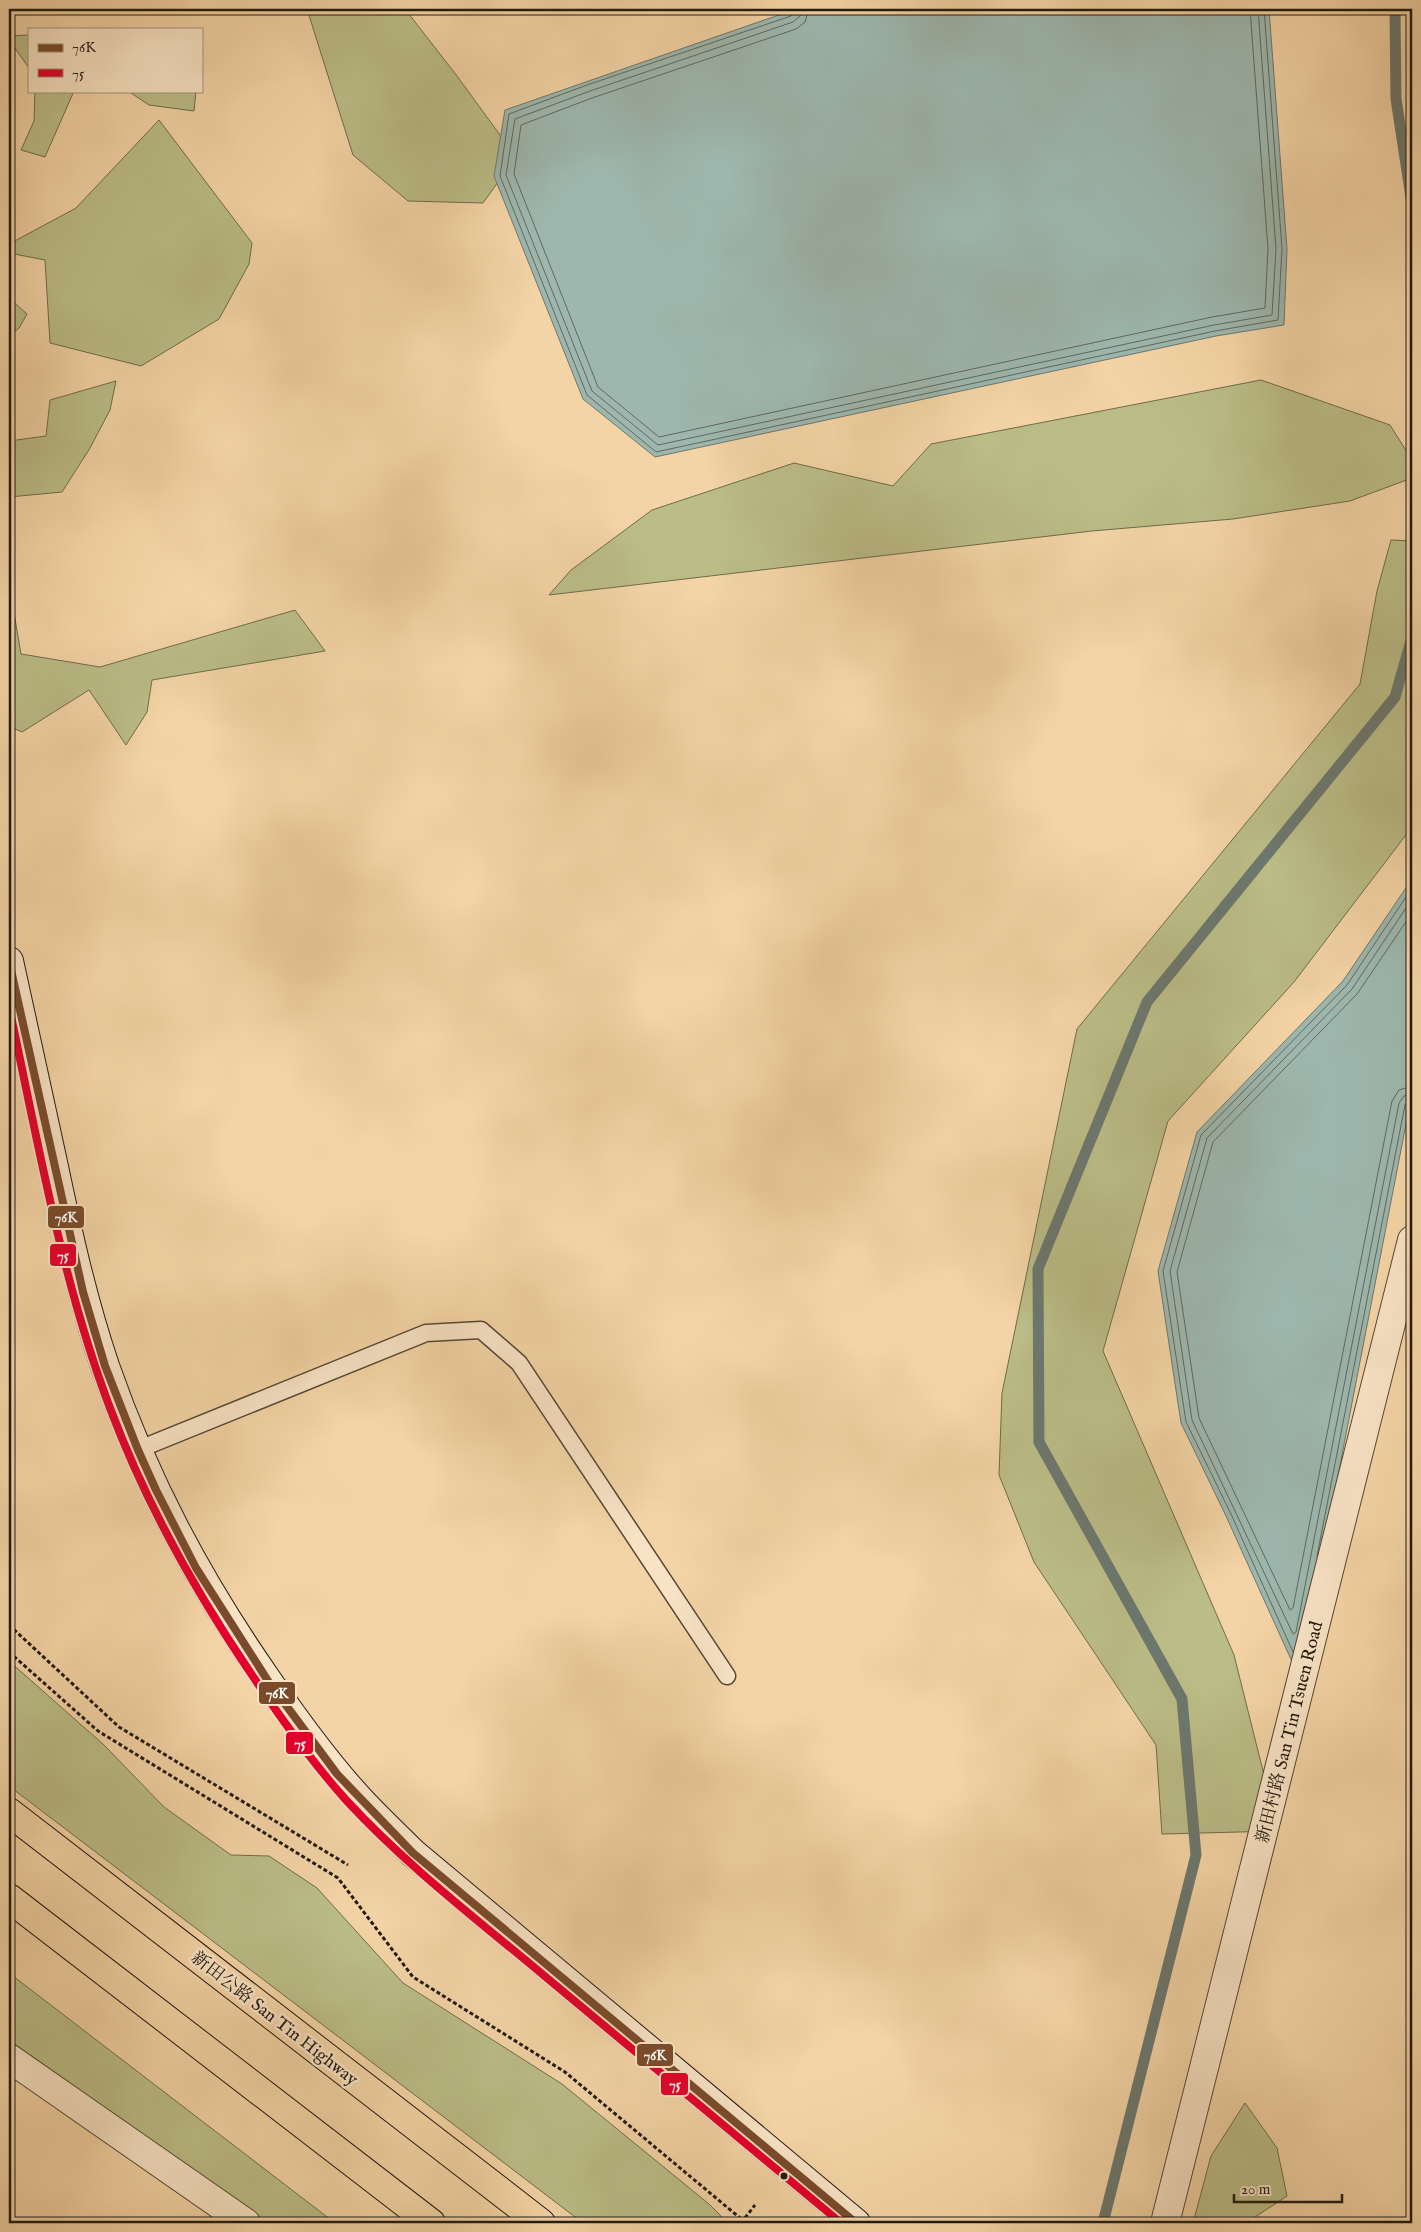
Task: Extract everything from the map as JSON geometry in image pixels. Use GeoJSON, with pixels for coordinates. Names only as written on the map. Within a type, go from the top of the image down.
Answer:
{"type":"FeatureCollection","features":[{"type":"Feature","properties":{"kind":"highway","name":"新田公路 San Tin Highway"},"geometry":{"type":"LineString","coordinates":[[9,1812],[541,2223]]}},
{"type":"Feature","properties":{"kind":"highway"},"geometry":{"type":"LineString","coordinates":[[9,1898],[431,2223]]}},
{"type":"Feature","properties":{"kind":"main road"},"geometry":{"type":"LineString","coordinates":[[9,962],[68,1230],[104,1364],[137,1450],[179,1539],[228,1621],[286,1708],[362,1802],[438,1876],[856,2223]]}},
{"type":"Feature","properties":{"kind":"main road","name":"新田村路 San Tin Tsuen Road"},"geometry":{"type":"LineString","coordinates":[[1165,2223],[1412,1240]]}},
{"type":"Feature","properties":{"kind":"main road"},"geometry":{"type":"LineString","coordinates":[[9,2058],[246,2223]]}},
{"type":"Feature","properties":{"kind":"lane"},"geometry":{"type":"LineString","coordinates":[[137,1450],[426,1333],[481,1330],[519,1363],[727,1676]]}},
{"type":"Feature","properties":{"kind":"path"},"geometry":{"type":"LineString","coordinates":[[9,1625],[119,1726],[348,1865]]}},
{"type":"Feature","properties":{"kind":"path"},"geometry":{"type":"LineString","coordinates":[[9,1652],[98,1731],[338,1878],[413,1977],[566,2072],[744,2222],[755,2204]]}},
{"type":"Feature","properties":{"kind":"green space"},"geometry":{"type":"Polygon","coordinates":[[[307,9],[405,9],[516,157],[483,203],[408,201],[353,155],[307,9]]]}},
{"type":"Feature","properties":{"kind":"green space"},"geometry":{"type":"Polygon","coordinates":[[[28,35],[28,67],[9,40],[9,36],[28,35]]]}},
{"type":"Feature","properties":{"kind":"green space"},"geometry":{"type":"Polygon","coordinates":[[[35,92],[74,92],[45,157],[21,150],[34,121],[35,92]]]}},
{"type":"Feature","properties":{"kind":"green space"},"geometry":{"type":"Polygon","coordinates":[[[130,92],[196,92],[194,111],[149,105],[130,92]]]}},
{"type":"Feature","properties":{"kind":"green space"},"geometry":{"type":"Polygon","coordinates":[[[159,120],[252,243],[249,264],[219,319],[141,366],[50,343],[45,260],[9,253],[9,244],[76,208],[159,120]]]}},
{"type":"Feature","properties":{"kind":"green space"},"geometry":{"type":"Polygon","coordinates":[[[9,298],[27,314],[19,328],[9,336],[9,298]]]}},
{"type":"Feature","properties":{"kind":"green space"},"geometry":{"type":"Polygon","coordinates":[[[1261,380],[1390,425],[1412,460],[1412,478],[1350,501],[1233,519],[1092,531],[549,595],[571,570],[652,510],[794,463],[893,486],[931,444],[1261,380]]]}},
{"type":"Feature","properties":{"kind":"green space"},"geometry":{"type":"Polygon","coordinates":[[[116,381],[110,410],[90,448],[62,492],[9,497],[9,441],[46,436],[50,400],[116,381]]]}},
{"type":"Feature","properties":{"kind":"green space"},"geometry":{"type":"Polygon","coordinates":[[[1391,540],[1412,541],[1412,827],[1294,982],[1168,1121],[1103,1351],[1234,1655],[1278,1831],[1162,1834],[1156,1745],[1034,1562],[999,1475],[1002,1393],[1077,1029],[1360,684],[1377,591],[1391,540]]]}},
{"type":"Feature","properties":{"kind":"green space"},"geometry":{"type":"Polygon","coordinates":[[[9,598],[13,607],[21,654],[100,667],[295,610],[325,651],[152,680],[147,712],[126,745],[89,690],[22,732],[9,726],[9,598]]]}},
{"type":"Feature","properties":{"kind":"green space"},"geometry":{"type":"Polygon","coordinates":[[[9,1661],[104,1745],[164,1807],[231,1855],[269,1856],[317,1888],[403,1983],[562,2084],[709,2204],[728,2223],[583,2223],[9,1786],[9,1661]]]}},
{"type":"Feature","properties":{"kind":"green space"},"geometry":{"type":"Polygon","coordinates":[[[9,1973],[335,2223],[268,2223],[9,2040],[9,1973]]]}},
{"type":"Feature","properties":{"kind":"green space"},"geometry":{"type":"Polygon","coordinates":[[[1245,2103],[1277,2148],[1287,2196],[1248,2223],[1193,2223],[1211,2156],[1245,2103]]]}},
{"type":"Feature","properties":{"kind":"water"},"geometry":{"type":"Polygon","coordinates":[[[796,9],[1269,9],[1287,249],[1284,325],[1216,336],[655,457],[583,399],[494,176],[505,110],[796,9]]]}},
{"type":"Feature","properties":{"kind":"water"},"geometry":{"type":"Polygon","coordinates":[[[1412,879],[1412,1093],[1299,1677],[1226,1516],[1181,1423],[1158,1271],[1197,1132],[1343,981],[1412,879]]]}},
{"type":"Feature","properties":{"kind":"waterway"},"geometry":{"type":"LineString","coordinates":[[1395,9],[1396,99],[1412,204]]}},
{"type":"Feature","properties":{"kind":"waterway"},"geometry":{"type":"LineString","coordinates":[[1103,2223],[1196,1855],[1182,1699],[1039,1442],[1038,1269],[1147,1002],[1395,697],[1412,637]]}},
{"type":"Feature","properties":{"kind":"transit line","name":"76K"},"geometry":{"type":"LineString","coordinates":[[9,961],[83,1292],[105,1366],[156,1490],[196,1568],[268,1681],[337,1774],[413,1853],[856,2223]]}},
{"type":"Feature","properties":{"kind":"transit line","name":"75"},"geometry":{"type":"LineString","coordinates":[[9,1007],[64,1260],[93,1359],[110,1408],[124,1444],[156,1513],[192,1581],[265,1694],[333,1786],[392,1846],[465,1911],[841,2223]]}}]}
